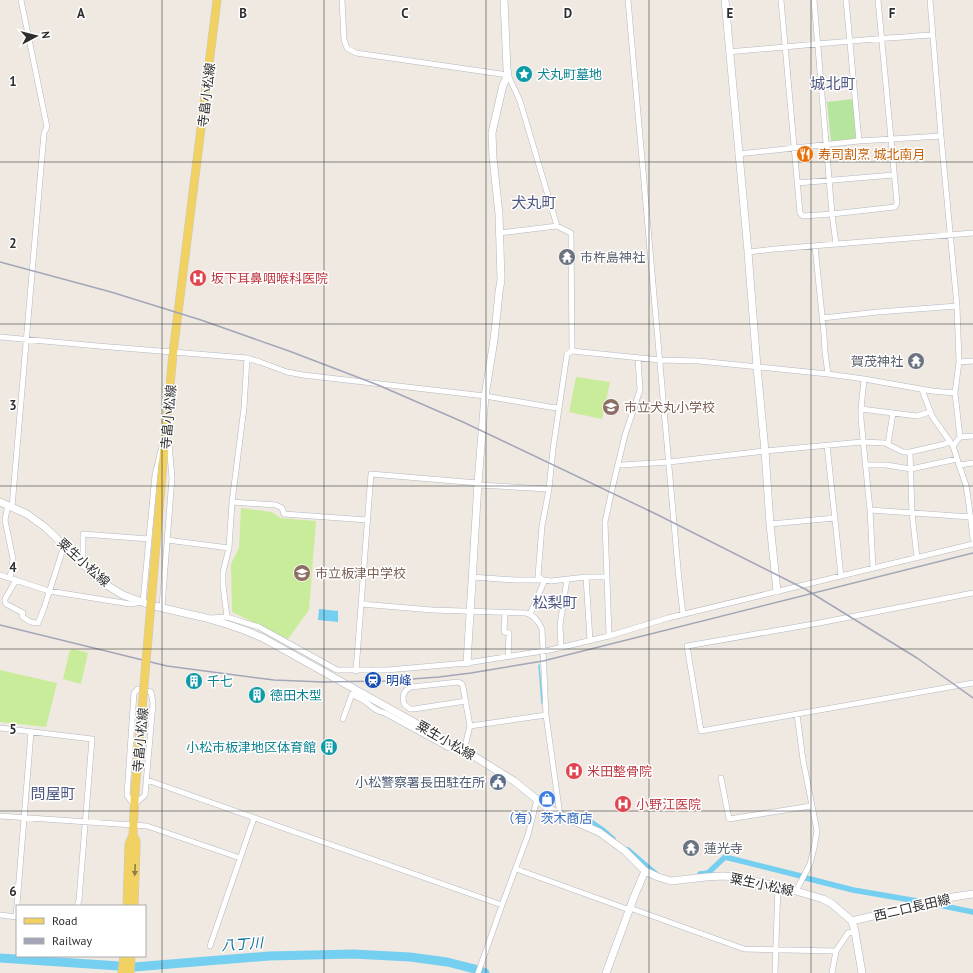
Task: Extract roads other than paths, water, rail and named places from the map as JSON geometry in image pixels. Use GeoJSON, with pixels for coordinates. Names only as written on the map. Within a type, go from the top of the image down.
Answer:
{"type":"FeatureCollection","features":[{"type":"Feature","properties":{"kind":"main road","name":"寺畠小松線"},"geometry":{"type":"LineString","coordinates":[[126,905],[129,844],[133,835],[135,792],[173,353],[217,0]]}},
{"type":"Feature","properties":{"kind":"main road","name":"寺畠小松線"},"geometry":{"type":"LineString","coordinates":[[133,835],[136,841],[134,905]]}},
{"type":"Feature","properties":{"kind":"main road"},"geometry":{"type":"LineString","coordinates":[[122,973],[124,957]]}},
{"type":"Feature","properties":{"kind":"main road"},"geometry":{"type":"LineString","coordinates":[[130,973],[131,957]]}},
{"type":"Feature","properties":{"kind":"street"},"geometry":{"type":"LineString","coordinates":[[21,0],[47,127],[44,133],[10,506],[5,520],[13,559],[13,579],[5,602],[22,613],[22,616],[25,619],[38,623],[64,546]]}},
{"type":"Feature","properties":{"kind":"street"},"geometry":{"type":"LineString","coordinates":[[342,0],[344,40],[347,48],[356,53],[508,75]]}},
{"type":"Feature","properties":{"kind":"street"},"geometry":{"type":"LineString","coordinates":[[504,0],[508,75],[520,101],[557,226]]}},
{"type":"Feature","properties":{"kind":"street"},"geometry":{"type":"LineString","coordinates":[[628,0],[683,614]]}},
{"type":"Feature","properties":{"kind":"street"},"geometry":{"type":"LineString","coordinates":[[725,0],[777,591]]}},
{"type":"Feature","properties":{"kind":"street"},"geometry":{"type":"LineString","coordinates":[[781,0],[800,214],[803,216],[895,207],[897,203],[878,0]]}},
{"type":"Feature","properties":{"kind":"street"},"geometry":{"type":"LineString","coordinates":[[814,0],[832,214],[836,244]]}},
{"type":"Feature","properties":{"kind":"street"},"geometry":{"type":"LineString","coordinates":[[846,0],[859,141]]}},
{"type":"Feature","properties":{"kind":"street"},"geometry":{"type":"LineString","coordinates":[[930,0],[957,306],[959,362],[955,393],[960,437],[953,446]]}},
{"type":"Feature","properties":{"kind":"street"},"geometry":{"type":"LineString","coordinates":[[729,52],[932,35]]}},
{"type":"Feature","properties":{"kind":"street"},"geometry":{"type":"LineString","coordinates":[[467,663],[469,612],[485,396],[494,340],[500,280],[499,214],[492,133],[503,85],[508,75]]}},
{"type":"Feature","properties":{"kind":"street"},"geometry":{"type":"LineString","coordinates":[[738,154],[859,141],[941,136]]}},
{"type":"Feature","properties":{"kind":"street"},"geometry":{"type":"LineString","coordinates":[[797,183],[894,175]]}},
{"type":"Feature","properties":{"kind":"street"},"geometry":{"type":"LineString","coordinates":[[499,233],[557,226],[571,233],[572,351]]}},
{"type":"Feature","properties":{"kind":"street"},"geometry":{"type":"LineString","coordinates":[[748,252],[973,233]]}},
{"type":"Feature","properties":{"kind":"street"},"geometry":{"type":"LineString","coordinates":[[815,246],[828,374]]}},
{"type":"Feature","properties":{"kind":"street"},"geometry":{"type":"LineString","coordinates":[[822,318],[957,306]]}},
{"type":"Feature","properties":{"kind":"street"},"geometry":{"type":"LineString","coordinates":[[0,337],[173,353],[247,358],[287,372],[304,375],[485,396],[550,408],[559,408]]}},
{"type":"Feature","properties":{"kind":"street"},"geometry":{"type":"LineString","coordinates":[[543,580],[538,576],[542,526],[549,489],[553,449],[567,354],[572,351],[660,360],[699,361],[828,374],[922,390],[955,393]]}},
{"type":"Feature","properties":{"kind":"street"},"geometry":{"type":"LineString","coordinates":[[227,617],[223,572],[228,548],[232,502],[244,408],[247,358]]}},
{"type":"Feature","properties":{"kind":"street"},"geometry":{"type":"LineString","coordinates":[[608,636],[605,522],[625,435],[640,390],[638,358]]}},
{"type":"Feature","properties":{"kind":"street"},"geometry":{"type":"LineString","coordinates":[[959,362],[973,361]]}},
{"type":"Feature","properties":{"kind":"street"},"geometry":{"type":"LineString","coordinates":[[864,379],[861,409],[862,442],[870,510],[874,568]]}},
{"type":"Feature","properties":{"kind":"street"},"geometry":{"type":"LineString","coordinates":[[922,390],[932,416],[953,446],[966,485],[973,539]]}},
{"type":"Feature","properties":{"kind":"street"},"geometry":{"type":"LineString","coordinates":[[861,409],[917,416],[930,412]]}},
{"type":"Feature","properties":{"kind":"street"},"geometry":{"type":"LineString","coordinates":[[888,444],[893,413]]}},
{"type":"Feature","properties":{"kind":"street"},"geometry":{"type":"LineString","coordinates":[[960,437],[973,436]]}},
{"type":"Feature","properties":{"kind":"street"},"geometry":{"type":"LineString","coordinates":[[0,575],[50,591],[130,604],[143,602],[155,475],[163,441],[166,437]]}},
{"type":"Feature","properties":{"kind":"street"},"geometry":{"type":"LineString","coordinates":[[162,607],[172,478],[169,443],[166,437]]}},
{"type":"Feature","properties":{"kind":"street"},"geometry":{"type":"LineString","coordinates":[[622,466],[862,442],[885,443],[903,452],[910,452],[945,444],[950,441]]}},
{"type":"Feature","properties":{"kind":"street"},"geometry":{"type":"LineString","coordinates":[[827,445],[841,576]]}},
{"type":"Feature","properties":{"kind":"street"},"geometry":{"type":"LineString","coordinates":[[910,452],[912,513],[917,558]]}},
{"type":"Feature","properties":{"kind":"street"},"geometry":{"type":"LineString","coordinates":[[865,465],[886,465],[911,469],[957,459]]}},
{"type":"Feature","properties":{"kind":"street"},"geometry":{"type":"LineString","coordinates":[[959,465],[973,463]]}},
{"type":"Feature","properties":{"kind":"street"},"geometry":{"type":"LineString","coordinates":[[356,671],[371,474],[549,489]]}},
{"type":"Feature","properties":{"kind":"street","name":"粟生小松線"},"geometry":{"type":"LineString","coordinates":[[0,502],[27,514],[46,528],[100,581],[123,595],[143,602],[206,618],[244,630],[263,638],[464,750],[514,781],[545,806],[560,815],[600,832],[625,851],[645,871],[671,881],[724,876],[742,878],[796,890],[831,903],[852,921]]}},
{"type":"Feature","properties":{"kind":"street"},"geometry":{"type":"LineString","coordinates":[[232,502],[276,505],[282,508],[284,514],[367,520]]}},
{"type":"Feature","properties":{"kind":"street"},"geometry":{"type":"LineString","coordinates":[[870,510],[971,517]]}},
{"type":"Feature","properties":{"kind":"street"},"geometry":{"type":"LineString","coordinates":[[770,524],[835,518]]}},
{"type":"Feature","properties":{"kind":"street"},"geometry":{"type":"LineString","coordinates":[[83,564],[83,534],[149,539]]}},
{"type":"Feature","properties":{"kind":"street"},"geometry":{"type":"LineString","coordinates":[[167,540],[228,548]]}},
{"type":"Feature","properties":{"kind":"street"},"geometry":{"type":"LineString","coordinates":[[206,618],[227,617],[259,627],[337,670],[387,670],[467,663],[561,648],[683,614],[973,544]]}},
{"type":"Feature","properties":{"kind":"street"},"geometry":{"type":"LineString","coordinates":[[472,577],[551,581],[586,577],[607,577]]}},
{"type":"Feature","properties":{"kind":"street"},"geometry":{"type":"LineString","coordinates":[[586,577],[590,640]]}},
{"type":"Feature","properties":{"kind":"street"},"geometry":{"type":"LineString","coordinates":[[561,648],[560,625],[567,579]]}},
{"type":"Feature","properties":{"kind":"street"},"geometry":{"type":"LineString","coordinates":[[530,614],[544,582],[543,580]]}},
{"type":"Feature","properties":{"kind":"street"},"geometry":{"type":"LineString","coordinates":[[973,593],[819,623],[687,646],[701,731],[973,683]]}},
{"type":"Feature","properties":{"kind":"street"},"geometry":{"type":"LineString","coordinates":[[361,604],[432,610],[526,613],[530,614],[538,622],[542,629],[546,715],[560,815]]}},
{"type":"Feature","properties":{"kind":"street"},"geometry":{"type":"LineString","coordinates":[[505,613],[504,632],[510,633],[508,657]]}},
{"type":"Feature","properties":{"kind":"street"},"geometry":{"type":"LineString","coordinates":[[464,750],[470,726],[466,701],[462,684],[458,682],[411,687],[404,691],[403,695],[404,704],[410,709],[466,701]]}},
{"type":"Feature","properties":{"kind":"street"},"geometry":{"type":"LineString","coordinates":[[138,689],[151,692],[153,702],[147,780],[145,795],[134,805],[127,795],[134,693],[138,689]]}},
{"type":"Feature","properties":{"kind":"street"},"geometry":{"type":"LineString","coordinates":[[343,719],[352,694],[367,703],[369,706],[380,712],[386,713],[449,748],[456,746]]}},
{"type":"Feature","properties":{"kind":"street"},"geometry":{"type":"LineString","coordinates":[[796,890],[810,864],[816,831],[797,714]]}},
{"type":"Feature","properties":{"kind":"street"},"geometry":{"type":"LineString","coordinates":[[470,726],[546,715]]}},
{"type":"Feature","properties":{"kind":"street"},"geometry":{"type":"LineString","coordinates":[[0,728],[92,739],[86,822],[77,905]]}},
{"type":"Feature","properties":{"kind":"street"},"geometry":{"type":"LineString","coordinates":[[17,905],[31,732]]}},
{"type":"Feature","properties":{"kind":"street"},"geometry":{"type":"LineString","coordinates":[[721,778],[729,819],[811,806]]}},
{"type":"Feature","properties":{"kind":"street"},"geometry":{"type":"LineString","coordinates":[[147,780],[502,905]]}},
{"type":"Feature","properties":{"kind":"street"},"geometry":{"type":"LineString","coordinates":[[478,973],[528,835],[536,799]]}},
{"type":"Feature","properties":{"kind":"street"},"geometry":{"type":"LineString","coordinates":[[0,816],[147,826],[240,858]]}},
{"type":"Feature","properties":{"kind":"street"},"geometry":{"type":"LineString","coordinates":[[210,946],[254,818]]}},
{"type":"Feature","properties":{"kind":"street"},"geometry":{"type":"LineString","coordinates":[[516,869],[744,949],[836,951]]}},
{"type":"Feature","properties":{"kind":"street"},"geometry":{"type":"LineString","coordinates":[[606,973],[645,871]]}},
{"type":"Feature","properties":{"kind":"street"},"geometry":{"type":"LineString","coordinates":[[775,973],[778,886]]}},
{"type":"Feature","properties":{"kind":"street","name":"西二口長田線"},"geometry":{"type":"LineString","coordinates":[[852,921],[953,897],[973,894]]}},
{"type":"Feature","properties":{"kind":"street"},"geometry":{"type":"LineString","coordinates":[[0,915],[16,917]]}},
{"type":"Feature","properties":{"kind":"street"},"geometry":{"type":"LineString","coordinates":[[852,921],[862,973]]}},
{"type":"Feature","properties":{"kind":"street"},"geometry":{"type":"LineString","coordinates":[[832,973],[836,951],[848,934],[855,932]]}},
{"type":"Feature","properties":{"kind":"water"},"geometry":{"type":"Polygon","coordinates":[[[319,609],[338,611],[338,622],[318,620],[319,609]]]}},
{"type":"Feature","properties":{"kind":"waterway"},"geometry":{"type":"LineString","coordinates":[[539,665],[542,703]]}},
{"type":"Feature","properties":{"kind":"waterway"},"geometry":{"type":"LineString","coordinates":[[570,816],[591,822],[613,839]]}},
{"type":"Feature","properties":{"kind":"waterway"},"geometry":{"type":"LineString","coordinates":[[628,850],[656,874]]}},
{"type":"Feature","properties":{"kind":"waterway"},"geometry":{"type":"LineString","coordinates":[[700,874],[708,873],[725,857],[801,876]]}},
{"type":"Feature","properties":{"kind":"waterway"},"geometry":{"type":"LineString","coordinates":[[806,878],[853,890],[917,901]]}},
{"type":"Feature","properties":{"kind":"waterway"},"geometry":{"type":"LineString","coordinates":[[939,905],[973,912]]}},
{"type":"Feature","properties":{"kind":"waterway","name":"八丁川"},"geometry":{"type":"LineString","coordinates":[[0,958],[134,967],[269,956],[353,954],[410,957],[447,962],[479,970],[485,973]]}},
{"type":"Feature","properties":{"kind":"railway"},"geometry":{"type":"LineString","coordinates":[[0,262],[111,292],[201,320],[289,351],[378,385],[463,422],[656,514],[805,589],[917,658],[973,698]]}},
{"type":"Feature","properties":{"kind":"railway"},"geometry":{"type":"LineString","coordinates":[[0,625],[167,666],[274,680],[323,682],[385,681],[471,673],[543,661],[973,553]]}},
{"type":"Feature","properties":{"kind":"place","name":"犬丸町墓地"},"geometry":{"type":"Point","coordinates":[524,74]}},
{"type":"Feature","properties":{"kind":"place","name":"寿司割烹 城北南月"},"geometry":{"type":"Point","coordinates":[805,154]}},
{"type":"Feature","properties":{"kind":"place","name":"市杵島神社"},"geometry":{"type":"Point","coordinates":[567,257]}},
{"type":"Feature","properties":{"kind":"place","name":"坂下耳鼻咽喉科医院"},"geometry":{"type":"Point","coordinates":[198,278]}},
{"type":"Feature","properties":{"kind":"place","name":"賀茂神社"},"geometry":{"type":"Point","coordinates":[916,361]}},
{"type":"Feature","properties":{"kind":"place","name":"市立犬丸小学校"},"geometry":{"type":"Point","coordinates":[611,407]}},
{"type":"Feature","properties":{"kind":"place","name":"市立板津中学校"},"geometry":{"type":"Point","coordinates":[302,573]}},
{"type":"Feature","properties":{"kind":"place","name":"明峰"},"geometry":{"type":"Point","coordinates":[373,680]}},
{"type":"Feature","properties":{"kind":"place","name":"千七"},"geometry":{"type":"Point","coordinates":[194,681]}},
{"type":"Feature","properties":{"kind":"place","name":"徳田木型"},"geometry":{"type":"Point","coordinates":[257,695]}},
{"type":"Feature","properties":{"kind":"place","name":"小松市板津地区体育館"},"geometry":{"type":"Point","coordinates":[329,747]}},
{"type":"Feature","properties":{"kind":"place","name":"米田整骨院"},"geometry":{"type":"Point","coordinates":[574,771]}},
{"type":"Feature","properties":{"kind":"place","name":"小松警察署長田駐在所"},"geometry":{"type":"Point","coordinates":[498,782]}},
{"type":"Feature","properties":{"kind":"place","name":"（有）茨木商店"},"geometry":{"type":"Point","coordinates":[547,799]}},
{"type":"Feature","properties":{"kind":"place","name":"小野江医院"},"geometry":{"type":"Point","coordinates":[623,804]}},
{"type":"Feature","properties":{"kind":"place","name":"蓮光寺"},"geometry":{"type":"Point","coordinates":[691,848]}},
{"type":"Feature","properties":{"kind":"district","name":"城北町"},"geometry":{"type":"Point","coordinates":[833,84]}},
{"type":"Feature","properties":{"kind":"district","name":"犬丸町"},"geometry":{"type":"Point","coordinates":[534,203]}},
{"type":"Feature","properties":{"kind":"district","name":"松梨町"},"geometry":{"type":"Point","coordinates":[555,603]}},
{"type":"Feature","properties":{"kind":"district","name":"問屋町"},"geometry":{"type":"Point","coordinates":[53,794]}}]}
